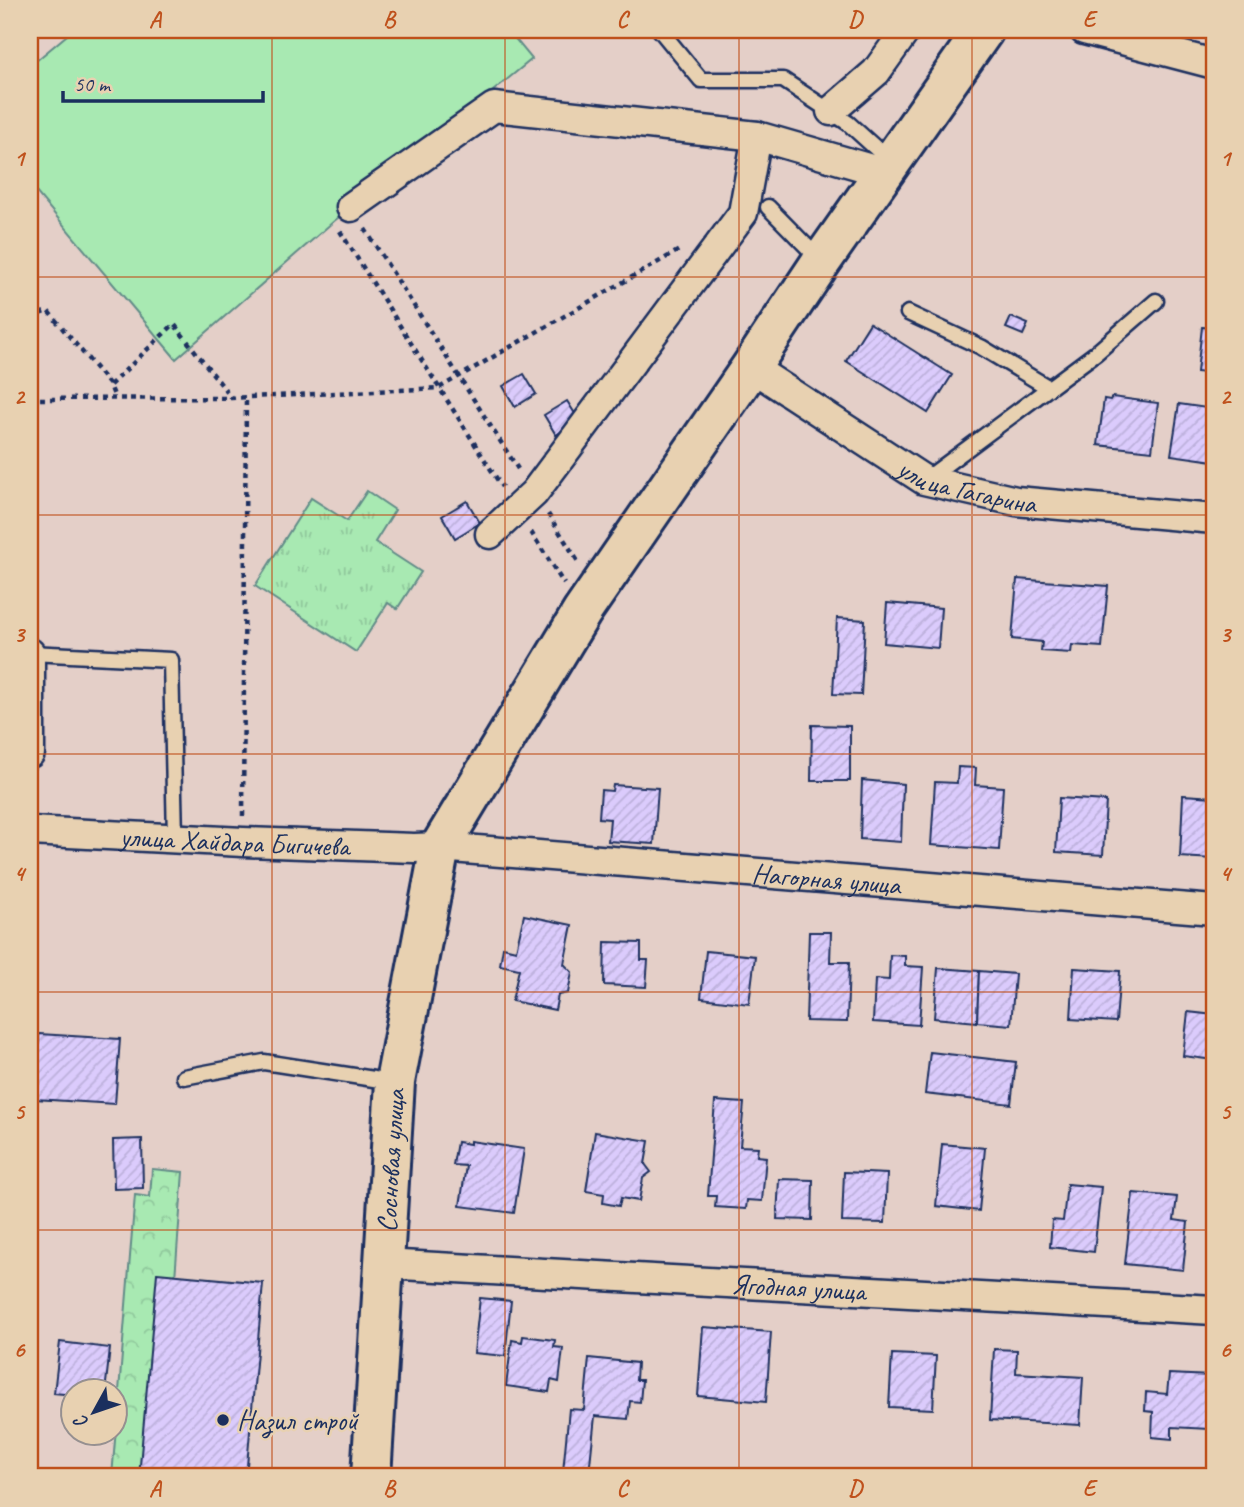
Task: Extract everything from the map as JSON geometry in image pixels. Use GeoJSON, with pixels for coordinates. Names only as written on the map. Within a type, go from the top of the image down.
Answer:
{"type":"FeatureCollection","features":[{"type":"Feature","properties":{"kind":"street"},"geometry":{"type":"LineString","coordinates":[[831,111],[876,72],[906,30]]}},
{"type":"Feature","properties":{"kind":"street"},"geometry":{"type":"LineString","coordinates":[[440,847],[589,601],[821,261],[984,30]]}},
{"type":"Feature","properties":{"kind":"street"},"geometry":{"type":"LineString","coordinates":[[1084,30],[1146,38],[1214,64]]}},
{"type":"Feature","properties":{"kind":"street"},"geometry":{"type":"LineString","coordinates":[[342,214],[494,107],[757,136],[888,168]]}},
{"type":"Feature","properties":{"kind":"street"},"geometry":{"type":"LineString","coordinates":[[490,534],[743,213],[757,136]]}},
{"type":"Feature","properties":{"kind":"street","name":"улица Гагарина"},"geometry":{"type":"LineString","coordinates":[[751,367],[924,480],[1016,501],[1214,519]]}},
{"type":"Feature","properties":{"kind":"street"},"geometry":{"type":"LineString","coordinates":[[30,653],[30,753]]}},
{"type":"Feature","properties":{"kind":"street","name":"улица Хайдара Бигичева"},"geometry":{"type":"LineString","coordinates":[[30,831],[243,842],[440,847]]}},
{"type":"Feature","properties":{"kind":"street","name":"Нагорная улица"},"geometry":{"type":"LineString","coordinates":[[440,847],[1214,910]]}},
{"type":"Feature","properties":{"kind":"street","name":"Сосновая улица"},"geometry":{"type":"LineString","coordinates":[[371,1477],[396,1082],[440,847]]}},
{"type":"Feature","properties":{"kind":"street","name":"Ягодная улица"},"geometry":{"type":"LineString","coordinates":[[383,1264],[1214,1310]]}},
{"type":"Feature","properties":{"kind":"lane"},"geometry":{"type":"LineString","coordinates":[[660,30],[701,79],[783,80],[848,123],[888,168]]}},
{"type":"Feature","properties":{"kind":"lane"},"geometry":{"type":"LineString","coordinates":[[768,207],[821,261]]}},
{"type":"Feature","properties":{"kind":"lane"},"geometry":{"type":"LineString","coordinates":[[924,480],[1096,353],[1156,301]]}},
{"type":"Feature","properties":{"kind":"lane"},"geometry":{"type":"LineString","coordinates":[[908,313],[981,346],[1049,388]]}},
{"type":"Feature","properties":{"kind":"lane"},"geometry":{"type":"LineString","coordinates":[[30,653],[171,660],[175,838]]}},
{"type":"Feature","properties":{"kind":"lane"},"geometry":{"type":"LineString","coordinates":[[184,1077],[264,1062],[396,1082]]}},
{"type":"Feature","properties":{"kind":"path"},"geometry":{"type":"LineString","coordinates":[[342,214],[459,376],[520,493],[589,601]]}},
{"type":"Feature","properties":{"kind":"path"},"geometry":{"type":"LineString","coordinates":[[342,214],[439,388],[520,493]]}},
{"type":"Feature","properties":{"kind":"path"},"geometry":{"type":"LineString","coordinates":[[30,399],[231,398],[439,388],[684,247]]}},
{"type":"Feature","properties":{"kind":"path"},"geometry":{"type":"LineString","coordinates":[[30,317],[48,311],[110,385],[115,398]]}},
{"type":"Feature","properties":{"kind":"path"},"geometry":{"type":"LineString","coordinates":[[110,385],[174,324],[231,398]]}},
{"type":"Feature","properties":{"kind":"path"},"geometry":{"type":"LineString","coordinates":[[243,842],[246,397]]}},
{"type":"Feature","properties":{"kind":"path"},"geometry":{"type":"LineString","coordinates":[[529,529],[589,601]]}},
{"type":"Feature","properties":{"kind":"green space"},"geometry":{"type":"Polygon","coordinates":[[[73,30],[508,30],[532,59],[333,222],[176,359],[30,185],[30,66],[73,30]]]}},
{"type":"Feature","properties":{"kind":"green space"},"geometry":{"type":"Polygon","coordinates":[[[367,491],[395,510],[375,542],[421,572],[397,609],[388,603],[356,652],[255,586],[311,498],[347,521],[367,491]]]}},
{"type":"Feature","properties":{"kind":"green space"},"geometry":{"type":"Polygon","coordinates":[[[152,1169],[183,1172],[160,1477],[112,1477],[114,1448],[130,1448],[130,1378],[120,1378],[135,1195],[150,1197],[152,1169]]]}},
{"type":"Feature","properties":{"kind":"building"},"geometry":{"type":"Polygon","coordinates":[[[1011,317],[1028,324],[1023,335],[1006,328],[1011,317]]]}},
{"type":"Feature","properties":{"kind":"building"},"geometry":{"type":"Polygon","coordinates":[[[870,323],[952,375],[928,413],[846,361],[870,323]]]}},
{"type":"Feature","properties":{"kind":"building"},"geometry":{"type":"Polygon","coordinates":[[[1202,327],[1214,328],[1214,374],[1197,372],[1202,327]]]}},
{"type":"Feature","properties":{"kind":"building"},"geometry":{"type":"Polygon","coordinates":[[[524,374],[536,394],[515,407],[503,386],[524,374]]]}},
{"type":"Feature","properties":{"kind":"building"},"geometry":{"type":"Polygon","coordinates":[[[1112,397],[1158,403],[1152,451],[1098,445],[1104,399],[1110,400],[1112,397]]]}},
{"type":"Feature","properties":{"kind":"building"},"geometry":{"type":"Polygon","coordinates":[[[567,401],[579,420],[556,435],[544,415],[567,401]]]}},
{"type":"Feature","properties":{"kind":"building"},"geometry":{"type":"Polygon","coordinates":[[[1179,404],[1214,409],[1214,461],[1171,455],[1179,404]]]}},
{"type":"Feature","properties":{"kind":"building"},"geometry":{"type":"Polygon","coordinates":[[[467,501],[480,523],[455,538],[442,516],[467,501]]]}},
{"type":"Feature","properties":{"kind":"building"},"geometry":{"type":"Polygon","coordinates":[[[1017,579],[1108,586],[1102,647],[1072,645],[1071,653],[1041,651],[1042,642],[1012,639],[1017,579]]]}},
{"type":"Feature","properties":{"kind":"building"},"geometry":{"type":"Polygon","coordinates":[[[887,603],[941,608],[938,648],[884,643],[887,603]]]}},
{"type":"Feature","properties":{"kind":"building"},"geometry":{"type":"Polygon","coordinates":[[[837,618],[865,620],[861,695],[833,694],[837,618]]]}},
{"type":"Feature","properties":{"kind":"building"},"geometry":{"type":"Polygon","coordinates":[[[812,725],[850,726],[850,781],[811,781],[812,725]]]}},
{"type":"Feature","properties":{"kind":"building"},"geometry":{"type":"Polygon","coordinates":[[[958,767],[976,768],[975,785],[1003,787],[999,850],[931,845],[935,782],[957,783],[958,767]]]}},
{"type":"Feature","properties":{"kind":"building"},"geometry":{"type":"Polygon","coordinates":[[[862,780],[903,784],[901,842],[860,839],[862,780]]]}},
{"type":"Feature","properties":{"kind":"building"},"geometry":{"type":"Polygon","coordinates":[[[613,785],[658,788],[654,844],[608,841],[610,819],[599,818],[601,790],[612,791],[613,785]]]}},
{"type":"Feature","properties":{"kind":"building"},"geometry":{"type":"Polygon","coordinates":[[[1183,795],[1214,797],[1214,859],[1180,857],[1183,795]]]}},
{"type":"Feature","properties":{"kind":"building"},"geometry":{"type":"Polygon","coordinates":[[[1059,798],[1106,801],[1103,855],[1056,852],[1059,798]]]}},
{"type":"Feature","properties":{"kind":"building"},"geometry":{"type":"Polygon","coordinates":[[[524,915],[572,925],[564,964],[572,972],[568,993],[558,995],[555,1010],[512,1001],[519,969],[500,965],[503,947],[516,950],[524,915]]]}},
{"type":"Feature","properties":{"kind":"building"},"geometry":{"type":"Polygon","coordinates":[[[809,932],[831,932],[830,962],[849,962],[847,1022],[806,1021],[809,932]]]}},
{"type":"Feature","properties":{"kind":"building"},"geometry":{"type":"Polygon","coordinates":[[[605,942],[641,943],[641,960],[648,960],[646,987],[604,985],[605,942]]]}},
{"type":"Feature","properties":{"kind":"building"},"geometry":{"type":"Polygon","coordinates":[[[706,951],[755,956],[749,1004],[701,998],[706,951]]]}},
{"type":"Feature","properties":{"kind":"building"},"geometry":{"type":"Polygon","coordinates":[[[890,955],[905,956],[905,966],[923,967],[919,1025],[873,1022],[875,979],[889,980],[890,955]]]}},
{"type":"Feature","properties":{"kind":"building"},"geometry":{"type":"Polygon","coordinates":[[[938,968],[979,971],[977,1022],[934,1018],[938,968]]]}},
{"type":"Feature","properties":{"kind":"building"},"geometry":{"type":"Polygon","coordinates":[[[1074,968],[1120,971],[1116,1022],[1071,1019],[1074,968]]]}},
{"type":"Feature","properties":{"kind":"building"},"geometry":{"type":"Polygon","coordinates":[[[979,971],[1015,974],[1011,1025],[977,1022],[979,971]]]}},
{"type":"Feature","properties":{"kind":"building"},"geometry":{"type":"Polygon","coordinates":[[[1188,1012],[1214,1015],[1214,1060],[1183,1056],[1188,1012]]]}},
{"type":"Feature","properties":{"kind":"building"},"geometry":{"type":"Polygon","coordinates":[[[39,1034],[120,1039],[115,1104],[35,1099],[39,1034]]]}},
{"type":"Feature","properties":{"kind":"building"},"geometry":{"type":"Polygon","coordinates":[[[930,1052],[1016,1062],[1011,1104],[925,1094],[930,1052]]]}},
{"type":"Feature","properties":{"kind":"building"},"geometry":{"type":"Polygon","coordinates":[[[715,1101],[744,1103],[740,1146],[758,1147],[757,1156],[766,1157],[762,1201],[747,1200],[746,1209],[715,1207],[716,1196],[708,1196],[715,1101]]]}},
{"type":"Feature","properties":{"kind":"building"},"geometry":{"type":"Polygon","coordinates":[[[595,1132],[649,1141],[645,1164],[651,1172],[643,1178],[639,1201],[621,1198],[619,1206],[603,1203],[604,1194],[586,1191],[595,1132]]]}},
{"type":"Feature","properties":{"kind":"building"},"geometry":{"type":"Polygon","coordinates":[[[142,1139],[143,1188],[114,1189],[113,1140],[142,1139]]]}},
{"type":"Feature","properties":{"kind":"building"},"geometry":{"type":"Polygon","coordinates":[[[470,1141],[524,1149],[514,1213],[460,1206],[466,1166],[453,1165],[457,1142],[470,1144],[470,1141]]]}},
{"type":"Feature","properties":{"kind":"building"},"geometry":{"type":"Polygon","coordinates":[[[942,1144],[985,1148],[979,1211],[936,1206],[942,1144]]]}},
{"type":"Feature","properties":{"kind":"building"},"geometry":{"type":"Polygon","coordinates":[[[844,1172],[887,1174],[885,1223],[842,1222],[844,1172]]]}},
{"type":"Feature","properties":{"kind":"building"},"geometry":{"type":"Polygon","coordinates":[[[779,1179],[813,1180],[812,1220],[777,1219],[779,1179]]]}},
{"type":"Feature","properties":{"kind":"building"},"geometry":{"type":"Polygon","coordinates":[[[1067,1184],[1101,1187],[1094,1252],[1050,1247],[1052,1220],[1063,1221],[1067,1184]]]}},
{"type":"Feature","properties":{"kind":"building"},"geometry":{"type":"Polygon","coordinates":[[[1133,1193],[1177,1197],[1174,1220],[1188,1222],[1183,1270],[1125,1264],[1133,1193]]]}},
{"type":"Feature","properties":{"kind":"building"},"geometry":{"type":"Polygon","coordinates":[[[157,1273],[263,1283],[246,1477],[139,1477],[157,1273]]]}},
{"type":"Feature","properties":{"kind":"building"},"geometry":{"type":"Polygon","coordinates":[[[480,1298],[511,1301],[505,1356],[474,1353],[480,1298]]]}},
{"type":"Feature","properties":{"kind":"building"},"geometry":{"type":"Polygon","coordinates":[[[703,1327],[771,1332],[766,1402],[698,1396],[703,1327]]]}},
{"type":"Feature","properties":{"kind":"building"},"geometry":{"type":"Polygon","coordinates":[[[523,1336],[555,1340],[554,1347],[563,1348],[559,1382],[551,1380],[549,1392],[506,1386],[512,1340],[522,1342],[523,1336]]]}},
{"type":"Feature","properties":{"kind":"building"},"geometry":{"type":"Polygon","coordinates":[[[60,1342],[110,1348],[107,1378],[60,1378],[60,1394],[54,1393],[60,1342]]]}},
{"type":"Feature","properties":{"kind":"building"},"geometry":{"type":"Polygon","coordinates":[[[994,1349],[1017,1350],[1016,1373],[1083,1377],[1080,1425],[990,1420],[994,1349]]]}},
{"type":"Feature","properties":{"kind":"building"},"geometry":{"type":"Polygon","coordinates":[[[892,1354],[936,1356],[933,1409],[889,1407],[892,1354]]]}},
{"type":"Feature","properties":{"kind":"building"},"geometry":{"type":"Polygon","coordinates":[[[589,1358],[637,1363],[636,1380],[642,1380],[640,1402],[630,1401],[628,1419],[595,1416],[589,1474],[563,1472],[569,1409],[584,1410],[589,1358]]]}},
{"type":"Feature","properties":{"kind":"building"},"geometry":{"type":"Polygon","coordinates":[[[1169,1374],[1211,1376],[1209,1429],[1172,1427],[1172,1439],[1152,1437],[1153,1412],[1145,1411],[1146,1392],[1167,1394],[1169,1374]]]}},
{"type":"Feature","properties":{"kind":"place","name":"Назил строй"},"geometry":{"type":"Point","coordinates":[223,1420]}}]}
